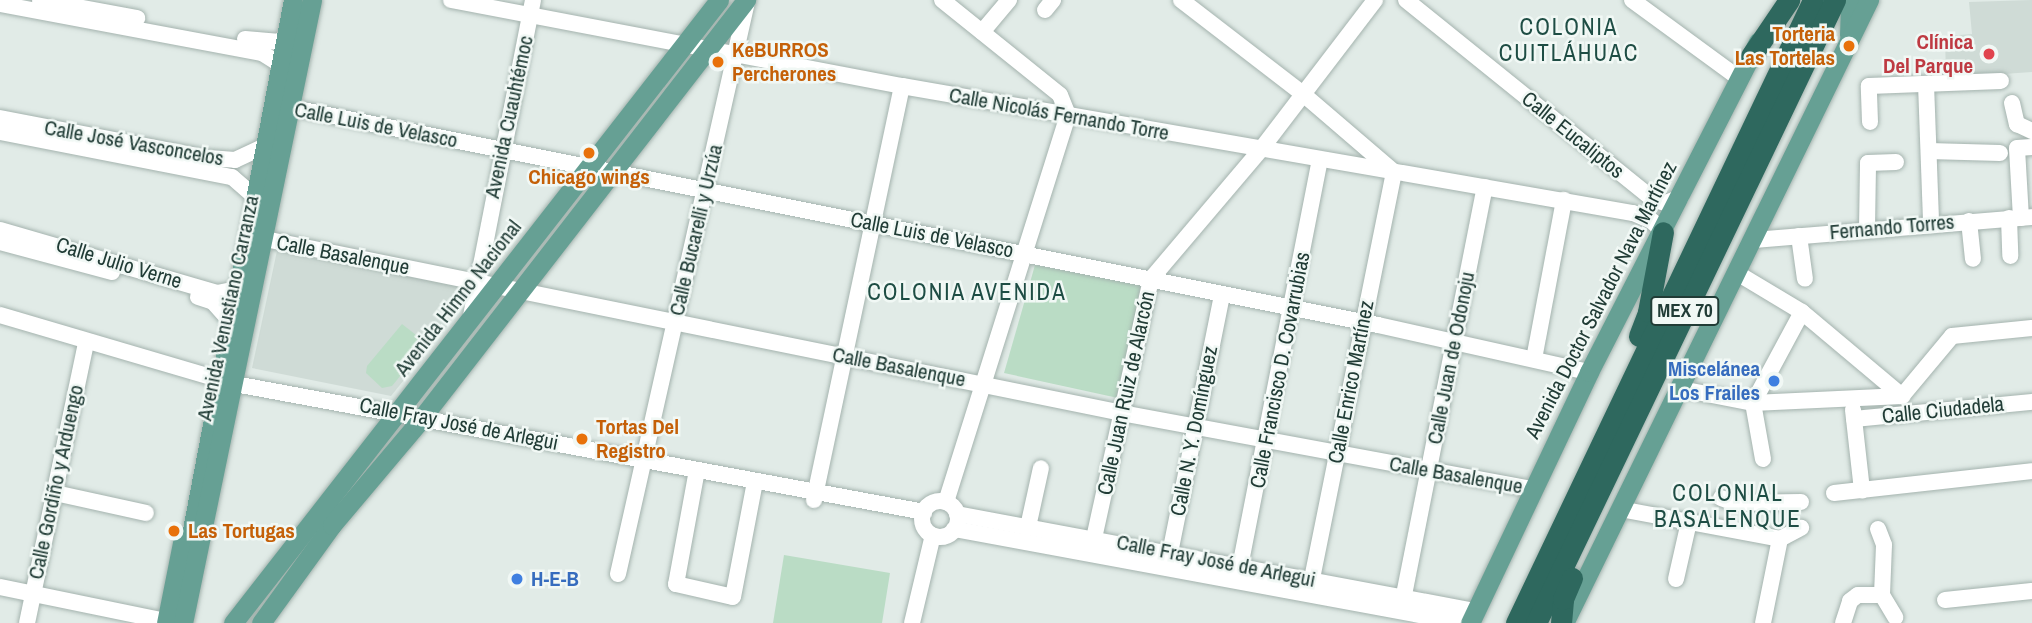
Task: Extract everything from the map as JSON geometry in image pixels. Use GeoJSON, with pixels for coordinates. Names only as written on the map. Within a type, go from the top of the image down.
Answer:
{"type":"FeatureCollection","features":[{"type":"Feature","properties":{"kind":"highway"},"geometry":{"type":"LineString","coordinates":[[1751,56],[1789,0]]}},
{"type":"Feature","properties":{"kind":"highway","name":"MEX 70"},"geometry":{"type":"LineString","coordinates":[[1516,623],[1813,0]]}},
{"type":"Feature","properties":{"kind":"highway","name":"MEX 70"},"geometry":{"type":"LineString","coordinates":[[1536,623],[1835,0]]}},
{"type":"Feature","properties":{"kind":"highway"},"geometry":{"type":"LineString","coordinates":[[1744,189],[1816,71],[1849,0]]}},
{"type":"Feature","properties":{"kind":"highway"},"geometry":{"type":"LineString","coordinates":[[1601,443],[1648,312],[1662,232]]}},
{"type":"Feature","properties":{"kind":"highway"},"geometry":{"type":"LineString","coordinates":[[1562,623],[1563,598],[1647,419],[1674,335]]}},
{"type":"Feature","properties":{"kind":"main road","name":"Avenida Venustiano Carranza"},"geometry":{"type":"LineString","coordinates":[[289,69],[286,38],[293,0]]}},
{"type":"Feature","properties":{"kind":"main road","name":"Avenida Venustiano Carranza"},"geometry":{"type":"LineString","coordinates":[[181,622],[227,382],[265,239],[289,69],[312,0]]}},
{"type":"Feature","properties":{"kind":"main road","name":"Avenida Himno Nacional"},"geometry":{"type":"LineString","coordinates":[[233,621],[719,0]]}},
{"type":"Feature","properties":{"kind":"main road"},"geometry":{"type":"LineString","coordinates":[[264,616],[332,525],[418,422],[747,0]]}},
{"type":"Feature","properties":{"kind":"main road","name":"Avenida Doctor Salvador Nava Martínez"},"geometry":{"type":"LineString","coordinates":[[1469,619],[1589,372],[1681,197],[1779,0]]}},
{"type":"Feature","properties":{"kind":"main road"},"geometry":{"type":"LineString","coordinates":[[1849,0],[1849,39]]}},
{"type":"Feature","properties":{"kind":"main road"},"geometry":{"type":"LineString","coordinates":[[1562,623],[1681,389],[1869,0]]}},
{"type":"Feature","properties":{"kind":"main road","name":"Avenida Venustiano Carranza"},"geometry":{"type":"LineString","coordinates":[[227,382],[230,321],[265,146],[282,106]]}},
{"type":"Feature","properties":{"kind":"street","name":"Calle Nicolás Fernando Torre"},"geometry":{"type":"LineString","coordinates":[[452,0],[531,7],[687,43],[902,86],[1633,213],[1652,221],[1662,232]]}},
{"type":"Feature","properties":{"kind":"street","name":"Calle Bucarelli y Urzúa"},"geometry":{"type":"LineString","coordinates":[[618,574],[747,0]]}},
{"type":"Feature","properties":{"kind":"street"},"geometry":{"type":"LineString","coordinates":[[926,523],[945,536],[953,515],[985,385],[1068,115],[1060,95],[942,0]]}},
{"type":"Feature","properties":{"kind":"street"},"geometry":{"type":"LineString","coordinates":[[982,32],[1009,0]]}},
{"type":"Feature","properties":{"kind":"street"},"geometry":{"type":"LineString","coordinates":[[1181,0],[1303,94],[1394,172]]}},
{"type":"Feature","properties":{"kind":"street","name":"Calle Juan Ruiz de Alarcón"},"geometry":{"type":"LineString","coordinates":[[1093,545],[1151,279],[1262,148],[1376,0]]}},
{"type":"Feature","properties":{"kind":"street","name":"Calle Eucaliptos"},"geometry":{"type":"LineString","coordinates":[[1406,0],[1641,191],[1661,203],[1681,197]]}},
{"type":"Feature","properties":{"kind":"street"},"geometry":{"type":"LineString","coordinates":[[1632,0],[1740,79]]}},
{"type":"Feature","properties":{"kind":"street"},"geometry":{"type":"LineString","coordinates":[[0,4],[47,5],[74,12],[264,43],[286,38]]}},
{"type":"Feature","properties":{"kind":"street","name":"Avenida Cuauhtémoc"},"geometry":{"type":"LineString","coordinates":[[471,316],[475,282],[531,7]]}},
{"type":"Feature","properties":{"kind":"street"},"geometry":{"type":"LineString","coordinates":[[99,16],[262,52],[289,69]]}},
{"type":"Feature","properties":{"kind":"street"},"geometry":{"type":"LineString","coordinates":[[1870,122],[1870,86],[2001,81]]}},
{"type":"Feature","properties":{"kind":"street"},"geometry":{"type":"LineString","coordinates":[[1926,84],[1931,223]]}},
{"type":"Feature","properties":{"kind":"street"},"geometry":{"type":"LineString","coordinates":[[815,496],[902,86]]}},
{"type":"Feature","properties":{"kind":"street"},"geometry":{"type":"LineString","coordinates":[[2012,103],[2017,124],[2032,131]]}},
{"type":"Feature","properties":{"kind":"street","name":"Calle Luis de Velasco"},"geometry":{"type":"LineString","coordinates":[[282,106],[872,222],[1363,322],[1589,372]]}},
{"type":"Feature","properties":{"kind":"street","name":"Calle José Vasconcelos"},"geometry":{"type":"LineString","coordinates":[[0,118],[42,133],[134,151],[232,177],[255,197]]}},
{"type":"Feature","properties":{"kind":"street","name":"Calle José Vasconcelos"},"geometry":{"type":"LineString","coordinates":[[0,132],[42,133]]}},
{"type":"Feature","properties":{"kind":"street","name":"Calle José Vasconcelos"},"geometry":{"type":"LineString","coordinates":[[134,151],[235,160],[265,146]]}},
{"type":"Feature","properties":{"kind":"street"},"geometry":{"type":"LineString","coordinates":[[2010,256],[2021,218],[2017,148],[2032,147]]}},
{"type":"Feature","properties":{"kind":"street"},"geometry":{"type":"LineString","coordinates":[[1929,151],[2000,153]]}},
{"type":"Feature","properties":{"kind":"street","name":"Calle Francisco D. Covarrubias"},"geometry":{"type":"LineString","coordinates":[[1239,573],[1320,160]]}},
{"type":"Feature","properties":{"kind":"street"},"geometry":{"type":"LineString","coordinates":[[1867,229],[1868,163],[1896,162]]}},
{"type":"Feature","properties":{"kind":"street","name":"Calle Enrico Martínez"},"geometry":{"type":"LineString","coordinates":[[1310,586],[1394,172]]}},
{"type":"Feature","properties":{"kind":"street","name":"Calle Juan de Odonoju"},"geometry":{"type":"LineString","coordinates":[[1402,604],[1485,187]]}},
{"type":"Feature","properties":{"kind":"street","name":"Calle Eucaliptos"},"geometry":{"type":"LineString","coordinates":[[1633,213],[1642,205],[1641,191]]}},
{"type":"Feature","properties":{"kind":"street"},"geometry":{"type":"LineString","coordinates":[[1534,359],[1564,200]]}},
{"type":"Feature","properties":{"kind":"street","name":"Fernando Torres"},"geometry":{"type":"LineString","coordinates":[[1753,240],[1931,223],[2021,218]]}},
{"type":"Feature","properties":{"kind":"street"},"geometry":{"type":"LineString","coordinates":[[1969,221],[1973,259]]}},
{"type":"Feature","properties":{"kind":"street","name":"Calle Julio Verne"},"geometry":{"type":"LineString","coordinates":[[0,230],[213,302],[230,321]]}},
{"type":"Feature","properties":{"kind":"street"},"geometry":{"type":"LineString","coordinates":[[1799,236],[1805,279]]}},
{"type":"Feature","properties":{"kind":"street","name":"Calle Basalenque"},"geometry":{"type":"LineString","coordinates":[[265,239],[1267,441],[1534,489]]}},
{"type":"Feature","properties":{"kind":"street","name":"Calle Julio Verne"},"geometry":{"type":"LineString","coordinates":[[0,242],[47,247]]}},
{"type":"Feature","properties":{"kind":"street","name":"Calle Julio Verne"},"geometry":{"type":"LineString","coordinates":[[119,269],[217,293],[237,289]]}},
{"type":"Feature","properties":{"kind":"street"},"geometry":{"type":"LineString","coordinates":[[1737,273],[1802,312],[1902,396]]}},
{"type":"Feature","properties":{"kind":"street","name":"Calle N. Y. Domínguez"},"geometry":{"type":"LineString","coordinates":[[1168,560],[1222,294]]}},
{"type":"Feature","properties":{"kind":"street"},"geometry":{"type":"LineString","coordinates":[[1763,459],[1753,403],[1802,312]]}},
{"type":"Feature","properties":{"kind":"street","name":"Calle Fray José de Arlegui"},"geometry":{"type":"LineString","coordinates":[[0,315],[227,382],[418,422],[815,496],[926,523]]}},
{"type":"Feature","properties":{"kind":"street"},"geometry":{"type":"LineString","coordinates":[[1681,389],[1753,403],[1902,396],[1952,336],[2032,328]]}},
{"type":"Feature","properties":{"kind":"street","name":"Calle Gordiño y Arduengo"},"geometry":{"type":"LineString","coordinates":[[27,623],[86,342]]}},
{"type":"Feature","properties":{"kind":"street"},"geometry":{"type":"LineString","coordinates":[[1851,397],[1862,490]]}},
{"type":"Feature","properties":{"kind":"street","name":"Calle Ciudadela"},"geometry":{"type":"LineString","coordinates":[[1854,419],[2032,401]]}},
{"type":"Feature","properties":{"kind":"street"},"geometry":{"type":"LineString","coordinates":[[1028,527],[1041,468]]}},
{"type":"Feature","properties":{"kind":"street"},"geometry":{"type":"LineString","coordinates":[[1834,493],[2032,471]]}},
{"type":"Feature","properties":{"kind":"street"},"geometry":{"type":"LineString","coordinates":[[696,474],[676,584],[733,597],[754,487]]}},
{"type":"Feature","properties":{"kind":"street","name":"Calle Fray José de Arlegui"},"geometry":{"type":"LineString","coordinates":[[696,474],[754,487],[815,496]]}},
{"type":"Feature","properties":{"kind":"street"},"geometry":{"type":"LineString","coordinates":[[55,492],[146,513]]}},
{"type":"Feature","properties":{"kind":"street"},"geometry":{"type":"LineString","coordinates":[[1727,529],[1728,500],[1801,502]]}},
{"type":"Feature","properties":{"kind":"street"},"geometry":{"type":"LineString","coordinates":[[912,623],[926,523],[936,501],[953,515]]}},
{"type":"Feature","properties":{"kind":"street"},"geometry":{"type":"LineString","coordinates":[[1620,509],[1780,539],[1801,528]]}},
{"type":"Feature","properties":{"kind":"street","name":"Calle Fray José de Arlegui"},"geometry":{"type":"LineString","coordinates":[[953,515],[1028,527],[1093,545]]}},
{"type":"Feature","properties":{"kind":"street","name":"Calle Fray José de Arlegui"},"geometry":{"type":"LineString","coordinates":[[953,515],[1469,619]]}},
{"type":"Feature","properties":{"kind":"street"},"geometry":{"type":"LineString","coordinates":[[1676,579],[1689,522]]}},
{"type":"Feature","properties":{"kind":"street"},"geometry":{"type":"LineString","coordinates":[[1878,528],[1884,545],[1882,595],[1895,617]]}},
{"type":"Feature","properties":{"kind":"street"},"geometry":{"type":"LineString","coordinates":[[1763,623],[1780,539]]}},
{"type":"Feature","properties":{"kind":"street"},"geometry":{"type":"LineString","coordinates":[[0,587],[181,622]]}},
{"type":"Feature","properties":{"kind":"street"},"geometry":{"type":"LineString","coordinates":[[1944,600],[2032,591]]}},
{"type":"Feature","properties":{"kind":"street"},"geometry":{"type":"LineString","coordinates":[[1843,623],[1850,601],[1858,596],[1882,595]]}},
{"type":"Feature","properties":{"kind":"shaded area","name":"Clínica Del Parque"},"geometry":{"type":"Polygon","coordinates":[[[2032,0],[2032,72],[1946,78],[1945,36],[1972,34],[1969,2],[2032,0]]]}},
{"type":"Feature","properties":{"kind":"shaded area"},"geometry":{"type":"Polygon","coordinates":[[[277,251],[461,287],[458,313],[391,396],[252,368],[277,251]]]}},
{"type":"Feature","properties":{"kind":"green space"},"geometry":{"type":"Polygon","coordinates":[[[1035,265],[1141,285],[1118,398],[1004,373],[1035,265]]]}},
{"type":"Feature","properties":{"kind":"green space"},"geometry":{"type":"Polygon","coordinates":[[[402,324],[425,342],[424,347],[392,386],[382,388],[366,373],[367,366],[402,324]]]}},
{"type":"Feature","properties":{"kind":"green space"},"geometry":{"type":"Polygon","coordinates":[[[784,555],[890,573],[882,623],[773,623],[784,555]]]}},
{"type":"Feature","properties":{"kind":"tunnel"},"geometry":{"type":"LineString","coordinates":[[246,623],[265,599]]}},
{"type":"Feature","properties":{"kind":"place","name":"Torteria Las Tortelas"},"geometry":{"type":"Point","coordinates":[1849,46]}},
{"type":"Feature","properties":{"kind":"place","name":"Clínica Del Parque"},"geometry":{"type":"Point","coordinates":[1989,54]}},
{"type":"Feature","properties":{"kind":"place","name":"KeBURROS Percherones"},"geometry":{"type":"Point","coordinates":[718,62]}},
{"type":"Feature","properties":{"kind":"place","name":"Chicago wings"},"geometry":{"type":"Point","coordinates":[589,153]}},
{"type":"Feature","properties":{"kind":"place","name":"Miscelánea Los Frailes"},"geometry":{"type":"Point","coordinates":[1774,381]}},
{"type":"Feature","properties":{"kind":"place","name":"Tortas Del Registro"},"geometry":{"type":"Point","coordinates":[582,439]}},
{"type":"Feature","properties":{"kind":"place","name":"Las Tortugas"},"geometry":{"type":"Point","coordinates":[174,531]}},
{"type":"Feature","properties":{"kind":"place","name":"H-E-B"},"geometry":{"type":"Point","coordinates":[517,579]}},
{"type":"Feature","properties":{"kind":"district","name":"COLONIA CUITLÁHUAC"},"geometry":{"type":"Point","coordinates":[1569,40]}},
{"type":"Feature","properties":{"kind":"district","name":"COLONIA AVENIDA"},"geometry":{"type":"Point","coordinates":[967,292]}},
{"type":"Feature","properties":{"kind":"district","name":"COLONIAL BASALENQUE"},"geometry":{"type":"Point","coordinates":[1728,506]}}]}
